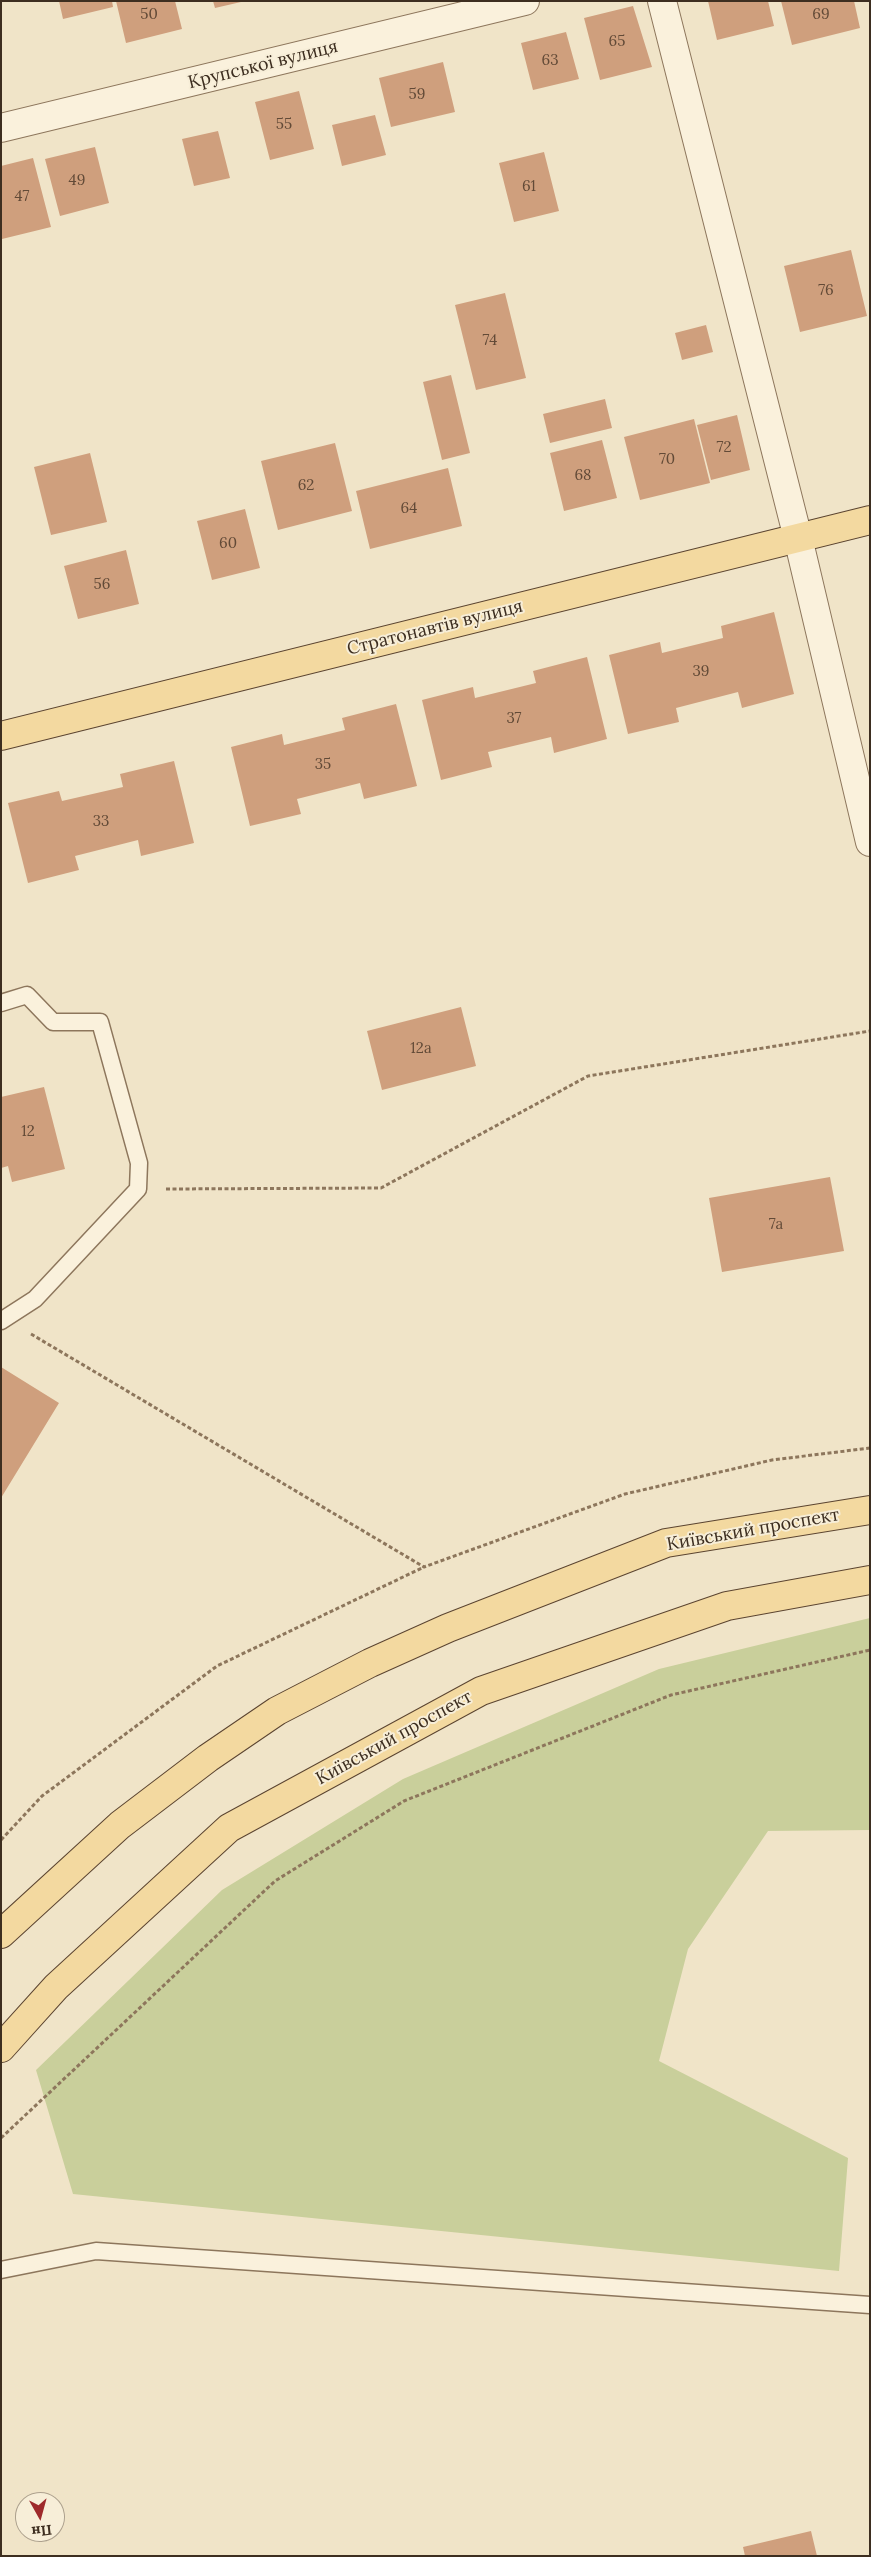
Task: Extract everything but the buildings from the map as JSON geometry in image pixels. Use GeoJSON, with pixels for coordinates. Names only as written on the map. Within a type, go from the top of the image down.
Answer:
{"type":"FeatureCollection","features":[{"type":"Feature","properties":{"kind":"main road","name":"Стратонавтів вулиця"},"geometry":{"type":"LineString","coordinates":[[1,736],[870,520]]}},
{"type":"Feature","properties":{"kind":"main road","name":"Київський проспект"},"geometry":{"type":"LineString","coordinates":[[1,1934],[120,1825],[208,1758],[277,1711],[370,1663],[448,1628],[666,1543],[870,1510]]}},
{"type":"Feature","properties":{"kind":"main road","name":"Київський проспект"},"geometry":{"type":"LineString","coordinates":[[1,2048],[56,1987],[228,1828],[464,1700],[481,1691],[727,1606],[870,1580]]}},
{"type":"Feature","properties":{"kind":"street","name":"Крупської вулиця"},"geometry":{"type":"LineString","coordinates":[[1,128],[525,1]]}},
{"type":"Feature","properties":{"kind":"street"},"geometry":{"type":"LineString","coordinates":[[662,1],[798,538],[870,842]]}},
{"type":"Feature","properties":{"kind":"lane"},"geometry":{"type":"LineString","coordinates":[[1,1003],[27,995],[54,1022],[100,1022],[139,1163],[138,1189],[35,1300],[3,1320]]}},
{"type":"Feature","properties":{"kind":"lane"},"geometry":{"type":"LineString","coordinates":[[1,2270],[96,2251],[870,2305]]}},
{"type":"Feature","properties":{"kind":"path"},"geometry":{"type":"LineString","coordinates":[[138,1189],[381,1188],[588,1076],[870,1031]]}},
{"type":"Feature","properties":{"kind":"path"},"geometry":{"type":"LineString","coordinates":[[3,1320],[424,1567]]}},
{"type":"Feature","properties":{"kind":"path"},"geometry":{"type":"LineString","coordinates":[[1,1840],[42,1796],[217,1666],[424,1567],[625,1494],[772,1460],[870,1448]]}},
{"type":"Feature","properties":{"kind":"path"},"geometry":{"type":"LineString","coordinates":[[1,2138],[275,1881],[404,1801],[670,1695],[870,1650]]}},
{"type":"Feature","properties":{"kind":"green space"},"geometry":{"type":"Polygon","coordinates":[[[870,1618],[870,1830],[768,1831],[688,1949],[659,2061],[848,2158],[839,2271],[73,2194],[36,2070],[222,1890],[403,1779],[659,1669],[870,1618]]]}}]}
